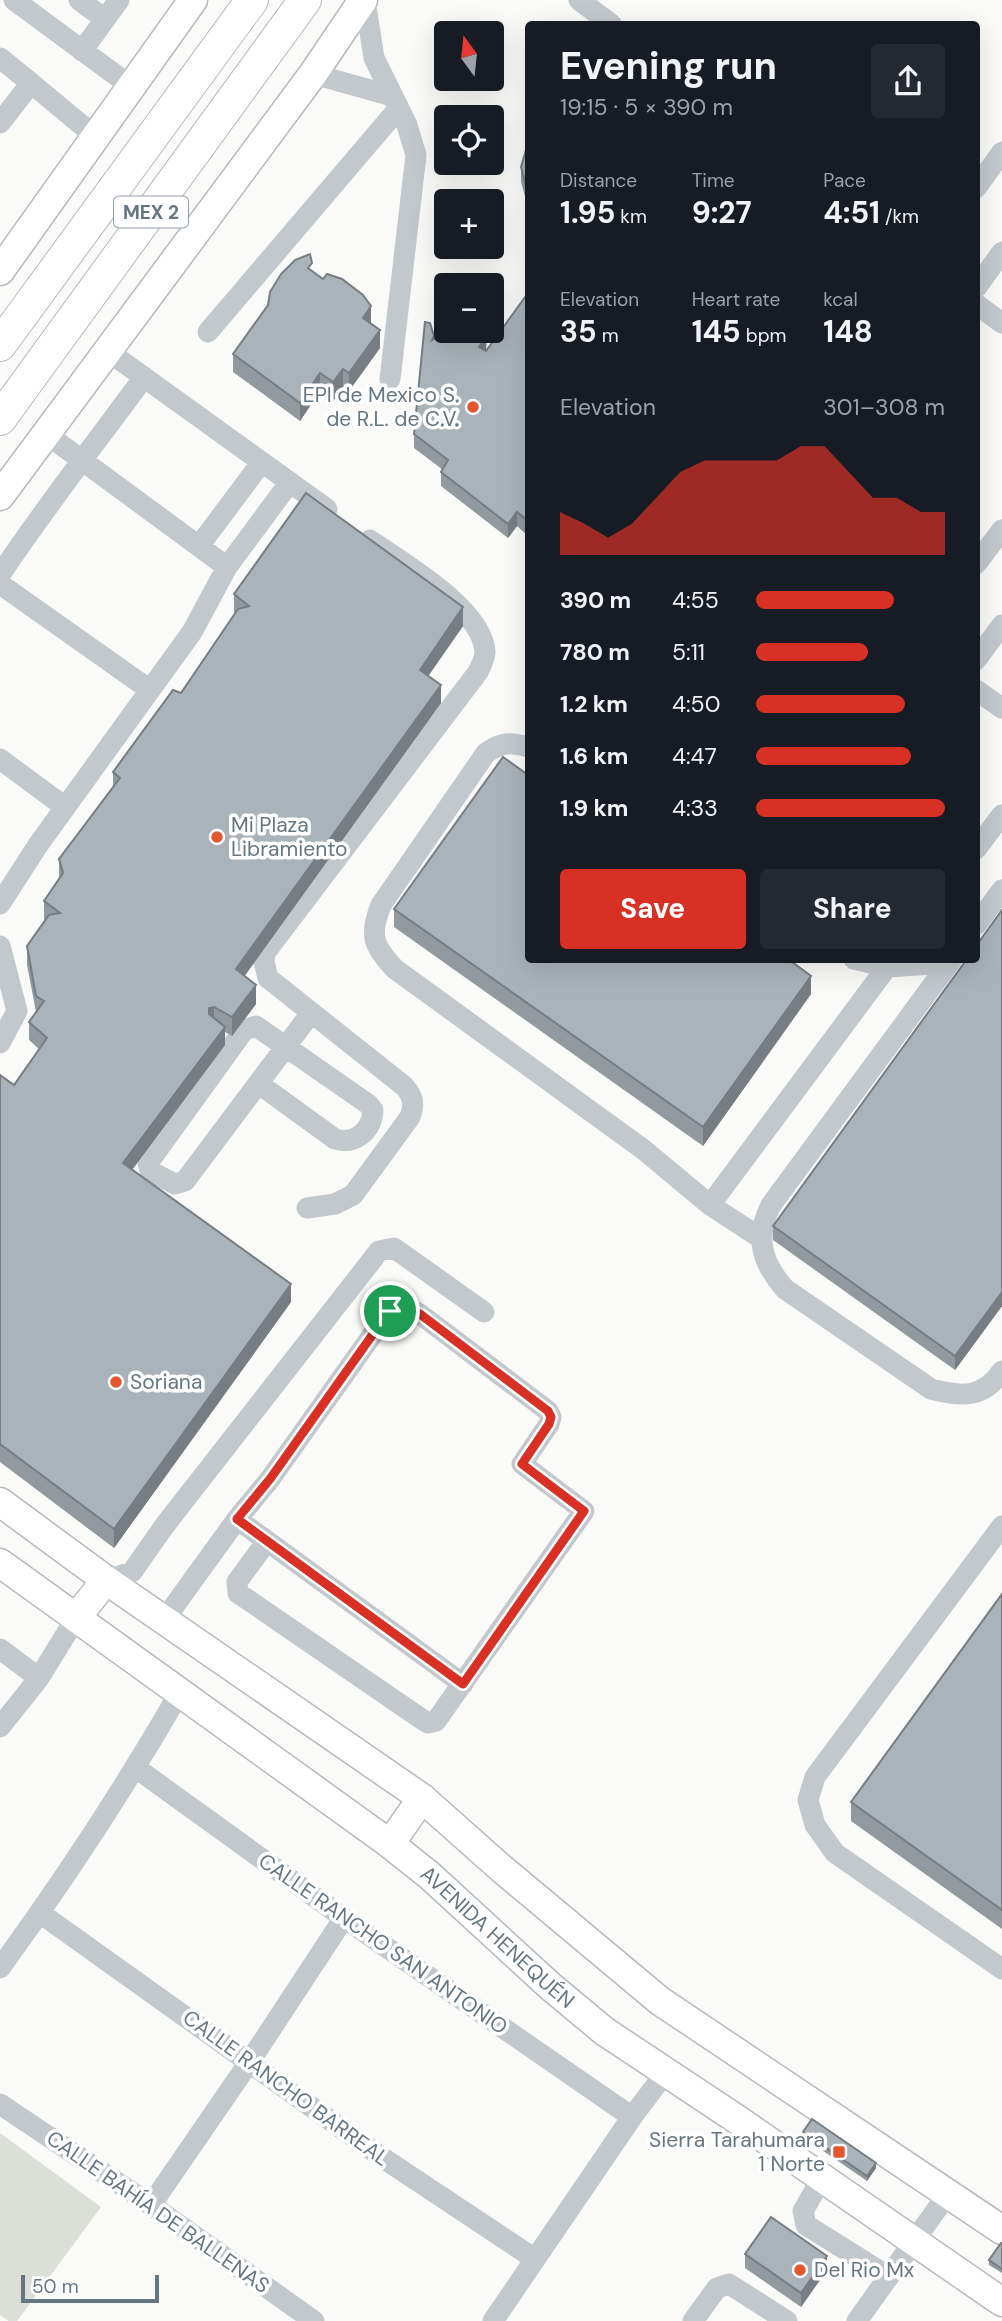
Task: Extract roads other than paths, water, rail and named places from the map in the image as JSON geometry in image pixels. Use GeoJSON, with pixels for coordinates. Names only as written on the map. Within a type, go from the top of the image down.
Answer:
{"type":"FeatureCollection","features":[{"type":"Feature","properties":{"kind":"highway","name":"MEX 2"},"geometry":{"type":"LineString","coordinates":[[0,345],[252,0]]}},
{"type":"Feature","properties":{"kind":"highway","name":"MEX 2"},"geometry":{"type":"LineString","coordinates":[[0,419],[305,0]]}},
{"type":"Feature","properties":{"kind":"main road"},"geometry":{"type":"LineString","coordinates":[[0,271],[193,0]]}},
{"type":"Feature","properties":{"kind":"main road","name":"MEX 2"},"geometry":{"type":"LineString","coordinates":[[0,496],[45,433],[109,352],[313,74],[364,0]]}},
{"type":"Feature","properties":{"kind":"main road"},"geometry":{"type":"LineString","coordinates":[[0,1502],[106,1580],[422,1798],[502,1869],[660,2001],[1002,2230]]}},
{"type":"Feature","properties":{"kind":"main road","name":"AVENIDA HENEQUÉN"},"geometry":{"type":"LineString","coordinates":[[0,1563],[390,1844],[429,1875],[550,1986],[604,2031],[1002,2302]]}},
{"type":"Feature","properties":{"kind":"main road"},"geometry":{"type":"LineString","coordinates":[[76,1618],[106,1580]]}},
{"type":"Feature","properties":{"kind":"main road"},"geometry":{"type":"LineString","coordinates":[[390,1844],[422,1798]]}},
{"type":"Feature","properties":{"kind":"street"},"geometry":{"type":"LineString","coordinates":[[14,0],[132,87]]}},
{"type":"Feature","properties":{"kind":"street"},"geometry":{"type":"LineString","coordinates":[[79,0],[105,19]]}},
{"type":"Feature","properties":{"kind":"street"},"geometry":{"type":"LineString","coordinates":[[82,51],[119,0]]}},
{"type":"Feature","properties":{"kind":"street"},"geometry":{"type":"LineString","coordinates":[[364,0],[374,58],[414,142],[416,168],[390,379]]}},
{"type":"Feature","properties":{"kind":"street"},"geometry":{"type":"LineString","coordinates":[[579,0],[607,21]]}},
{"type":"Feature","properties":{"kind":"street"},"geometry":{"type":"LineString","coordinates":[[0,58],[96,136]]}},
{"type":"Feature","properties":{"kind":"street"},"geometry":{"type":"LineString","coordinates":[[313,74],[395,102]]}},
{"type":"Feature","properties":{"kind":"street"},"geometry":{"type":"LineString","coordinates":[[0,123],[7,101],[31,83]]}},
{"type":"Feature","properties":{"kind":"street"},"geometry":{"type":"LineString","coordinates":[[208,332],[395,102]]}},
{"type":"Feature","properties":{"kind":"street"},"geometry":{"type":"LineString","coordinates":[[980,182],[1002,152]]}},
{"type":"Feature","properties":{"kind":"street"},"geometry":{"type":"LineString","coordinates":[[980,282],[1002,252]]}},
{"type":"Feature","properties":{"kind":"street"},"geometry":{"type":"LineString","coordinates":[[980,307],[1002,323]]}},
{"type":"Feature","properties":{"kind":"street"},"geometry":{"type":"LineString","coordinates":[[109,352],[454,599],[481,634],[485,654],[478,672],[265,953],[268,978],[404,1086],[410,1093],[414,1108],[353,1195],[335,1205],[307,1208]]}},
{"type":"Feature","properties":{"kind":"street"},"geometry":{"type":"LineString","coordinates":[[0,575],[48,504],[144,377]]}},
{"type":"Feature","properties":{"kind":"street"},"geometry":{"type":"LineString","coordinates":[[45,433],[227,567]]}},
{"type":"Feature","properties":{"kind":"street"},"geometry":{"type":"LineString","coordinates":[[199,547],[261,463]]}},
{"type":"Feature","properties":{"kind":"street"},"geometry":{"type":"LineString","coordinates":[[0,904],[65,807],[198,623],[227,567],[290,482]]}},
{"type":"Feature","properties":{"kind":"street"},"geometry":{"type":"LineString","coordinates":[[980,559],[1002,530]]}},
{"type":"Feature","properties":{"kind":"street"},"geometry":{"type":"LineString","coordinates":[[0,584],[150,690]]}},
{"type":"Feature","properties":{"kind":"street"},"geometry":{"type":"LineString","coordinates":[[980,655],[1002,625]]}},
{"type":"Feature","properties":{"kind":"street"},"geometry":{"type":"LineString","coordinates":[[980,693],[1002,708]]}},
{"type":"Feature","properties":{"kind":"street"},"geometry":{"type":"LineString","coordinates":[[525,746],[506,743],[486,753],[381,905],[374,934],[376,946],[395,969],[644,1150],[710,1205],[762,1238]]}},
{"type":"Feature","properties":{"kind":"street"},"geometry":{"type":"LineString","coordinates":[[0,759],[65,807]]}},
{"type":"Feature","properties":{"kind":"street"},"geometry":{"type":"LineString","coordinates":[[980,844],[1002,815]]}},
{"type":"Feature","properties":{"kind":"street"},"geometry":{"type":"LineString","coordinates":[[980,920],[1002,890]]}},
{"type":"Feature","properties":{"kind":"street"},"geometry":{"type":"LineString","coordinates":[[0,946],[17,1011],[0,1043]]}},
{"type":"Feature","properties":{"kind":"street"},"geometry":{"type":"LineString","coordinates":[[870,963],[887,967],[929,963]]}},
{"type":"Feature","properties":{"kind":"street"},"geometry":{"type":"LineString","coordinates":[[949,963],[771,1205],[764,1219],[763,1256],[771,1274],[785,1289],[931,1389],[953,1395],[971,1394],[988,1387],[1002,1371]]}},
{"type":"Feature","properties":{"kind":"street"},"geometry":{"type":"LineString","coordinates":[[710,1205],[887,967]]}},
{"type":"Feature","properties":{"kind":"street"},"geometry":{"type":"LineString","coordinates":[[260,1084],[335,1139],[346,1142],[357,1140],[373,1120],[373,1110],[368,1104],[285,1046],[256,1026],[244,1030],[148,1163],[153,1174],[175,1184],[185,1181],[260,1084],[285,1046],[311,1013]]}},
{"type":"Feature","properties":{"kind":"street"},"geometry":{"type":"LineString","coordinates":[[106,1580],[132,1572],[379,1251],[394,1248],[484,1312]]}},
{"type":"Feature","properties":{"kind":"street"},"geometry":{"type":"LineString","coordinates":[[164,1620],[237,1519],[270,1479],[390,1311],[407,1308],[420,1314],[548,1411],[551,1417],[549,1424],[522,1464],[584,1511],[436,1721],[428,1723],[239,1593],[237,1582],[267,1541]]}},
{"type":"Feature","properties":{"kind":"street"},"geometry":{"type":"LineString","coordinates":[[237,1519],[463,1684]]}},
{"type":"Feature","properties":{"kind":"street"},"geometry":{"type":"LineString","coordinates":[[1002,1526],[815,1777],[808,1800],[815,1825],[835,1853],[1002,1969]]}},
{"type":"Feature","properties":{"kind":"street"},"geometry":{"type":"LineString","coordinates":[[0,1727],[39,1678],[76,1618]]}},
{"type":"Feature","properties":{"kind":"street"},"geometry":{"type":"LineString","coordinates":[[0,1649],[39,1678]]}},
{"type":"Feature","properties":{"kind":"street"},"geometry":{"type":"LineString","coordinates":[[0,1968],[40,1913],[136,1768],[180,1692]]}},
{"type":"Feature","properties":{"kind":"street","name":"CALLE RANCHO SAN ANTONIO"},"geometry":{"type":"LineString","coordinates":[[136,1768],[344,1918],[632,2117]]}},
{"type":"Feature","properties":{"kind":"street","name":"CALLE RANCHO BARREAL"},"geometry":{"type":"LineString","coordinates":[[40,1913],[383,2158],[535,2259]]}},
{"type":"Feature","properties":{"kind":"street"},"geometry":{"type":"LineString","coordinates":[[151,2205],[250,2062],[344,1918]]}},
{"type":"Feature","properties":{"kind":"street"},"geometry":{"type":"LineString","coordinates":[[493,2321],[632,2117],[666,2072]]}},
{"type":"Feature","properties":{"kind":"street","name":"CALLE BAHÍA DE BALLENAS"},"geometry":{"type":"LineString","coordinates":[[0,2104],[151,2205],[314,2321]]}},
{"type":"Feature","properties":{"kind":"street"},"geometry":{"type":"LineString","coordinates":[[822,2178],[803,2211],[806,2225],[889,2277]]}},
{"type":"Feature","properties":{"kind":"street"},"geometry":{"type":"LineString","coordinates":[[857,2321],[947,2195]]}},
{"type":"Feature","properties":{"kind":"street"},"geometry":{"type":"LineString","coordinates":[[694,2321],[717,2288],[729,2284],[787,2321]]}},
{"type":"Feature","properties":{"kind":"place","name":"EPI de Mexico S. de R.L. de C.V."},"geometry":{"type":"Point","coordinates":[473,407]}},
{"type":"Feature","properties":{"kind":"place","name":"Mi Plaza Libramiento"},"geometry":{"type":"Point","coordinates":[217,837]}},
{"type":"Feature","properties":{"kind":"place","name":"Soriana"},"geometry":{"type":"Point","coordinates":[116,1382]}},
{"type":"Feature","properties":{"kind":"place","name":"Sierra Tarahumara 1 Norte"},"geometry":{"type":"Point","coordinates":[839,2152]}},
{"type":"Feature","properties":{"kind":"place","name":"Del Rio Mx"},"geometry":{"type":"Point","coordinates":[800,2270]}}]}
